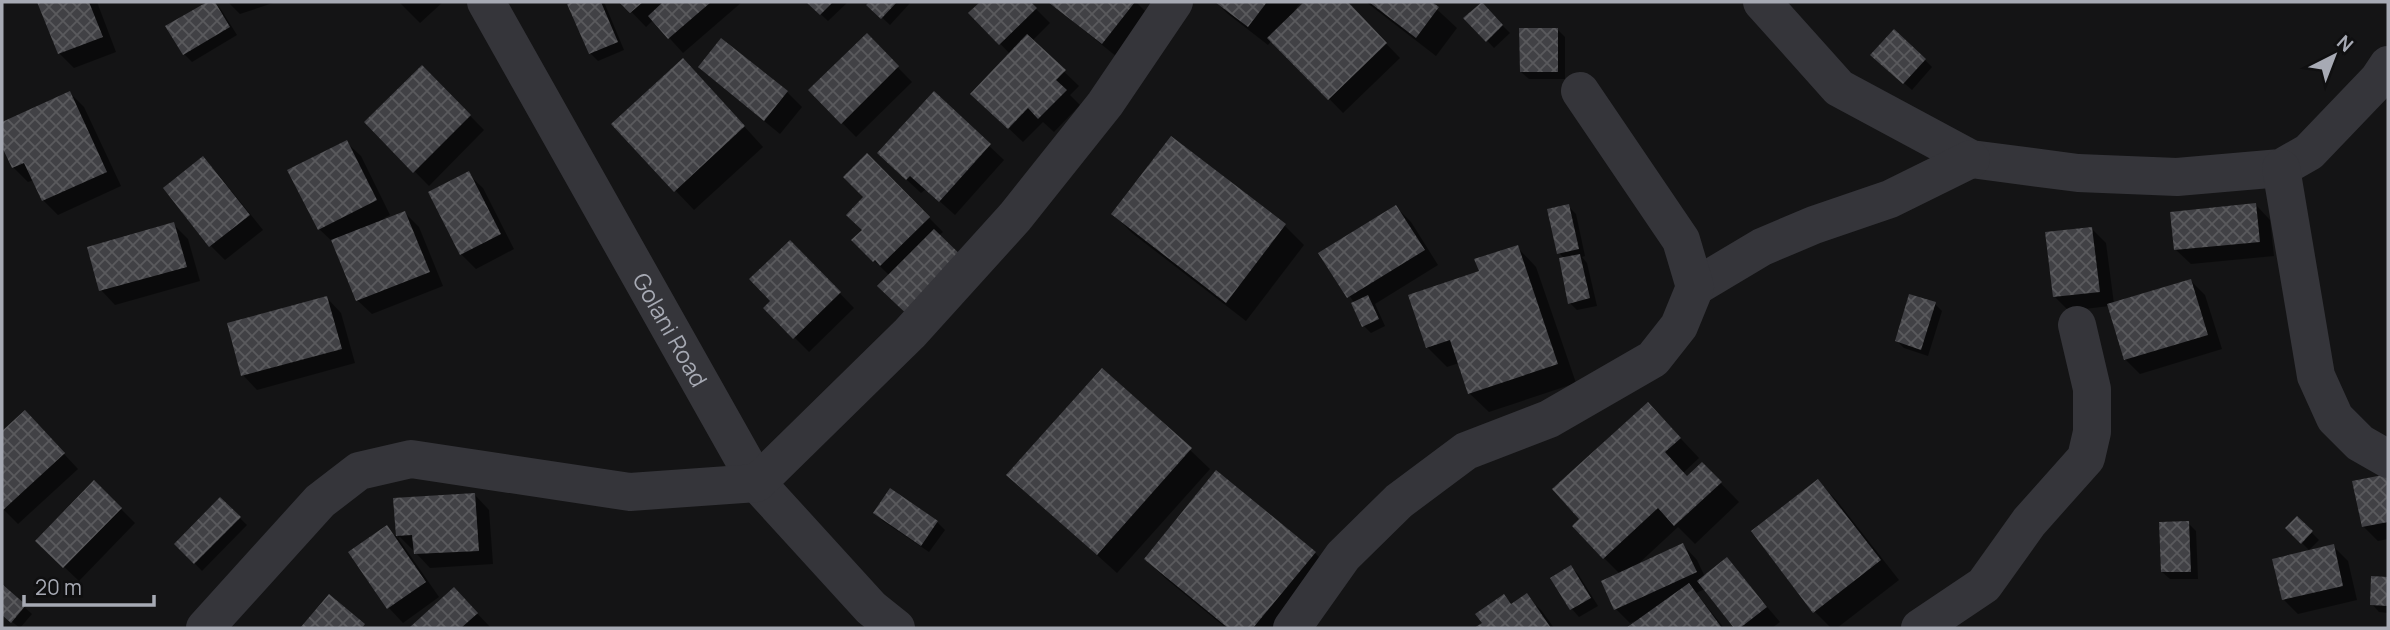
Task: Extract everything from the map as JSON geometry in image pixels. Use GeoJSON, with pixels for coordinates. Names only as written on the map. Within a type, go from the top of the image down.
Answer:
{"type":"FeatureCollection","features":[{"type":"Feature","properties":{"kind":"street","name":"Golani Road"},"geometry":{"type":"LineString","coordinates":[[486,2],[757,484],[871,608],[896,628]]}},
{"type":"Feature","properties":{"kind":"street"},"geometry":{"type":"LineString","coordinates":[[205,628],[320,501],[359,471],[411,459],[630,492],[757,484],[910,333],[1015,217],[1105,104],[1174,2]]}},
{"type":"Feature","properties":{"kind":"street"},"geometry":{"type":"LineString","coordinates":[[1762,2],[1839,88],[1971,159],[2078,173],[2164,177],[2281,169],[2309,152],[2378,80],[2388,65]]}},
{"type":"Feature","properties":{"kind":"street"},"geometry":{"type":"LineString","coordinates":[[1580,91],[1681,240],[1695,287]]}},
{"type":"Feature","properties":{"kind":"street"},"geometry":{"type":"LineString","coordinates":[[1292,628],[1343,556],[1399,501],[1466,451],[1549,419],[1653,359],[1679,326],[1695,287],[1762,247],[1814,225],[1890,199],[1971,159]]}},
{"type":"Feature","properties":{"kind":"street"},"geometry":{"type":"LineString","coordinates":[[2281,169],[2316,376],[2335,418],[2360,443],[2388,459]]}},
{"type":"Feature","properties":{"kind":"street"},"geometry":{"type":"LineString","coordinates":[[1920,628],[1983,585],[2029,522],[2086,458],[2092,432],[2092,389],[2077,325]]}},
{"type":"Feature","properties":{"kind":"building"},"geometry":{"type":"Polygon","coordinates":[[[37,2],[89,2],[103,37],[58,54],[37,2]]]}},
{"type":"Feature","properties":{"kind":"building"},"geometry":{"type":"Polygon","coordinates":[[[207,2],[215,2],[230,27],[183,55],[165,26],[207,2]]]}},
{"type":"Feature","properties":{"kind":"building"},"geometry":{"type":"Polygon","coordinates":[[[601,2],[618,42],[589,54],[567,4],[601,2]]]}},
{"type":"Feature","properties":{"kind":"building"},"geometry":{"type":"Polygon","coordinates":[[[619,2],[643,2],[630,13],[619,2]]]}},
{"type":"Feature","properties":{"kind":"building"},"geometry":{"type":"Polygon","coordinates":[[[663,2],[711,2],[668,39],[648,16],[663,2]]]}},
{"type":"Feature","properties":{"kind":"building"},"geometry":{"type":"Polygon","coordinates":[[[806,2],[833,2],[820,15],[806,2]]]}},
{"type":"Feature","properties":{"kind":"building"},"geometry":{"type":"Polygon","coordinates":[[[869,2],[897,2],[881,19],[866,5],[869,2]]]}},
{"type":"Feature","properties":{"kind":"building"},"geometry":{"type":"Polygon","coordinates":[[[980,2],[1031,2],[1037,8],[999,45],[968,13],[980,2]]]}},
{"type":"Feature","properties":{"kind":"building"},"geometry":{"type":"Polygon","coordinates":[[[1048,2],[1135,2],[1102,44],[1048,2]]]}},
{"type":"Feature","properties":{"kind":"building"},"geometry":{"type":"Polygon","coordinates":[[[1215,2],[1267,2],[1248,27],[1215,2]]]}},
{"type":"Feature","properties":{"kind":"building"},"geometry":{"type":"Polygon","coordinates":[[[1304,2],[1348,2],[1387,43],[1328,100],[1267,38],[1304,2]]]}},
{"type":"Feature","properties":{"kind":"building"},"geometry":{"type":"Polygon","coordinates":[[[1369,2],[1432,2],[1439,7],[1416,38],[1369,2]]]}},
{"type":"Feature","properties":{"kind":"building"},"geometry":{"type":"Polygon","coordinates":[[[1482,2],[1503,25],[1486,42],[1463,18],[1482,2]]]}},
{"type":"Feature","properties":{"kind":"building"},"geometry":{"type":"Polygon","coordinates":[[[1519,28],[1558,28],[1558,72],[1520,72],[1519,28]]]}},
{"type":"Feature","properties":{"kind":"building"},"geometry":{"type":"Polygon","coordinates":[[[1894,29],[1926,59],[1903,84],[1870,55],[1894,29]]]}},
{"type":"Feature","properties":{"kind":"building"},"geometry":{"type":"Polygon","coordinates":[[[867,33],[899,66],[841,124],[808,90],[867,33]]]}},
{"type":"Feature","properties":{"kind":"building"},"geometry":{"type":"Polygon","coordinates":[[[1027,34],[1066,70],[1056,80],[1067,90],[1038,119],[1028,108],[1008,129],[970,94],[1027,34]]]}},
{"type":"Feature","properties":{"kind":"building"},"geometry":{"type":"Polygon","coordinates":[[[721,38],[788,91],[764,121],[698,67],[721,38]]]}},
{"type":"Feature","properties":{"kind":"building"},"geometry":{"type":"Polygon","coordinates":[[[683,58],[745,126],[674,192],[611,124],[683,58]]]}},
{"type":"Feature","properties":{"kind":"building"},"geometry":{"type":"Polygon","coordinates":[[[422,65],[471,115],[413,173],[364,122],[422,65]]]}},
{"type":"Feature","properties":{"kind":"building"},"geometry":{"type":"Polygon","coordinates":[[[70,91],[107,172],[42,201],[24,163],[12,168],[2,147],[2,122],[70,91]]]}},
{"type":"Feature","properties":{"kind":"building"},"geometry":{"type":"Polygon","coordinates":[[[934,91],[991,144],[939,202],[910,176],[906,180],[877,153],[934,91]]]}},
{"type":"Feature","properties":{"kind":"building"},"geometry":{"type":"Polygon","coordinates":[[[1171,136],[1286,224],[1226,303],[1111,214],[1171,136]]]}},
{"type":"Feature","properties":{"kind":"building"},"geometry":{"type":"Polygon","coordinates":[[[347,140],[377,200],[318,230],[287,170],[347,140]]]}},
{"type":"Feature","properties":{"kind":"building"},"geometry":{"type":"Polygon","coordinates":[[[867,153],[930,217],[880,266],[851,240],[862,230],[846,215],[863,197],[843,177],[867,153]]]}},
{"type":"Feature","properties":{"kind":"building"},"geometry":{"type":"Polygon","coordinates":[[[203,156],[250,215],[209,247],[163,188],[203,156]]]}},
{"type":"Feature","properties":{"kind":"building"},"geometry":{"type":"Polygon","coordinates":[[[469,171],[501,234],[460,255],[428,192],[469,171]]]}},
{"type":"Feature","properties":{"kind":"building"},"geometry":{"type":"Polygon","coordinates":[[[2256,203],[2260,242],[2174,250],[2170,212],[2256,203]]]}},
{"type":"Feature","properties":{"kind":"building"},"geometry":{"type":"Polygon","coordinates":[[[1569,204],[1579,249],[1557,254],[1547,209],[1569,204]]]}},
{"type":"Feature","properties":{"kind":"building"},"geometry":{"type":"Polygon","coordinates":[[[1396,205],[1425,250],[1347,298],[1318,253],[1396,205]]]}},
{"type":"Feature","properties":{"kind":"building"},"geometry":{"type":"Polygon","coordinates":[[[405,211],[430,272],[356,301],[331,240],[405,211]]]}},
{"type":"Feature","properties":{"kind":"building"},"geometry":{"type":"Polygon","coordinates":[[[174,222],[187,267],[99,291],[87,247],[174,222]]]}},
{"type":"Feature","properties":{"kind":"building"},"geometry":{"type":"Polygon","coordinates":[[[2092,227],[2100,292],[2053,297],[2045,232],[2092,227]]]}},
{"type":"Feature","properties":{"kind":"building"},"geometry":{"type":"Polygon","coordinates":[[[934,229],[969,263],[913,320],[877,286],[934,229]]]}},
{"type":"Feature","properties":{"kind":"building"},"geometry":{"type":"Polygon","coordinates":[[[790,240],[841,292],[793,339],[763,308],[770,301],[749,279],[790,240]]]}},
{"type":"Feature","properties":{"kind":"building"},"geometry":{"type":"Polygon","coordinates":[[[1518,245],[1558,364],[1468,394],[1450,340],[1426,348],[1408,295],[1479,271],[1474,259],[1518,245]]]}},
{"type":"Feature","properties":{"kind":"building"},"geometry":{"type":"Polygon","coordinates":[[[1580,254],[1590,298],[1568,304],[1559,258],[1580,254]]]}},
{"type":"Feature","properties":{"kind":"building"},"geometry":{"type":"Polygon","coordinates":[[[2191,279],[2208,335],[2124,360],[2107,304],[2191,279]]]}},
{"type":"Feature","properties":{"kind":"building"},"geometry":{"type":"Polygon","coordinates":[[[1909,294],[1936,302],[1921,350],[1895,341],[1909,294]]]}},
{"type":"Feature","properties":{"kind":"building"},"geometry":{"type":"Polygon","coordinates":[[[1368,295],[1379,319],[1362,327],[1351,303],[1368,295]]]}},
{"type":"Feature","properties":{"kind":"building"},"geometry":{"type":"Polygon","coordinates":[[[327,296],[342,349],[241,376],[227,323],[327,296]]]}},
{"type":"Feature","properties":{"kind":"building"},"geometry":{"type":"Polygon","coordinates":[[[1102,368],[1192,448],[1097,555],[1006,475],[1102,368]]]}},
{"type":"Feature","properties":{"kind":"building"},"geometry":{"type":"Polygon","coordinates":[[[1648,402],[1681,438],[1665,452],[1687,476],[1702,462],[1722,482],[1674,526],[1658,508],[1603,559],[1572,526],[1579,519],[1552,489],[1648,402]]]}},
{"type":"Feature","properties":{"kind":"building"},"geometry":{"type":"Polygon","coordinates":[[[25,410],[65,453],[2,511],[2,431],[25,410]]]}},
{"type":"Feature","properties":{"kind":"building"},"geometry":{"type":"Polygon","coordinates":[[[1216,470],[1316,552],[1253,628],[1228,628],[1144,559],[1216,470]]]}},
{"type":"Feature","properties":{"kind":"building"},"geometry":{"type":"Polygon","coordinates":[[[2388,474],[2388,522],[2362,527],[2352,481],[2388,474]]]}},
{"type":"Feature","properties":{"kind":"building"},"geometry":{"type":"Polygon","coordinates":[[[1818,479],[1881,560],[1813,613],[1751,531],[1818,479]]]}},
{"type":"Feature","properties":{"kind":"building"},"geometry":{"type":"Polygon","coordinates":[[[94,480],[122,508],[63,568],[35,541],[94,480]]]}},
{"type":"Feature","properties":{"kind":"building"},"geometry":{"type":"Polygon","coordinates":[[[890,488],[938,521],[921,546],[873,513],[890,488]]]}},
{"type":"Feature","properties":{"kind":"building"},"geometry":{"type":"Polygon","coordinates":[[[475,493],[479,551],[414,554],[412,535],[396,536],[393,498],[475,493]]]}},
{"type":"Feature","properties":{"kind":"building"},"geometry":{"type":"Polygon","coordinates":[[[220,497],[241,517],[194,564],[174,544],[220,497]]]}},
{"type":"Feature","properties":{"kind":"building"},"geometry":{"type":"Polygon","coordinates":[[[2297,516],[2313,531],[2301,544],[2285,528],[2297,516]]]}},
{"type":"Feature","properties":{"kind":"building"},"geometry":{"type":"Polygon","coordinates":[[[2189,521],[2191,572],[2161,572],[2159,522],[2189,521]]]}},
{"type":"Feature","properties":{"kind":"building"},"geometry":{"type":"Polygon","coordinates":[[[387,525],[426,582],[387,609],[348,552],[387,525]]]}},
{"type":"Feature","properties":{"kind":"building"},"geometry":{"type":"Polygon","coordinates":[[[1683,543],[1697,572],[1614,610],[1601,581],[1683,543]]]}},
{"type":"Feature","properties":{"kind":"building"},"geometry":{"type":"Polygon","coordinates":[[[2334,544],[2343,586],[2282,600],[2272,559],[2334,544]]]}},
{"type":"Feature","properties":{"kind":"building"},"geometry":{"type":"Polygon","coordinates":[[[1727,557],[1767,607],[1740,628],[1734,628],[1697,581],[1727,557]]]}},
{"type":"Feature","properties":{"kind":"building"},"geometry":{"type":"Polygon","coordinates":[[[1571,565],[1591,598],[1570,610],[1550,578],[1571,565]]]}},
{"type":"Feature","properties":{"kind":"building"},"geometry":{"type":"Polygon","coordinates":[[[2371,576],[2388,577],[2388,606],[2370,605],[2371,576]]]}},
{"type":"Feature","properties":{"kind":"building"},"geometry":{"type":"Polygon","coordinates":[[[1689,583],[1722,628],[1626,628],[1689,583]]]}},
{"type":"Feature","properties":{"kind":"building"},"geometry":{"type":"Polygon","coordinates":[[[2,584],[26,605],[11,623],[2,615],[2,584]]]}},
{"type":"Feature","properties":{"kind":"building"},"geometry":{"type":"Polygon","coordinates":[[[454,587],[478,613],[461,628],[409,628],[454,587]]]}},
{"type":"Feature","properties":{"kind":"building"},"geometry":{"type":"Polygon","coordinates":[[[1527,593],[1551,628],[1474,628],[1482,623],[1475,614],[1504,594],[1511,604],[1527,593]]]}},
{"type":"Feature","properties":{"kind":"building"},"geometry":{"type":"Polygon","coordinates":[[[329,594],[365,624],[362,628],[300,628],[329,594]]]}}]}
